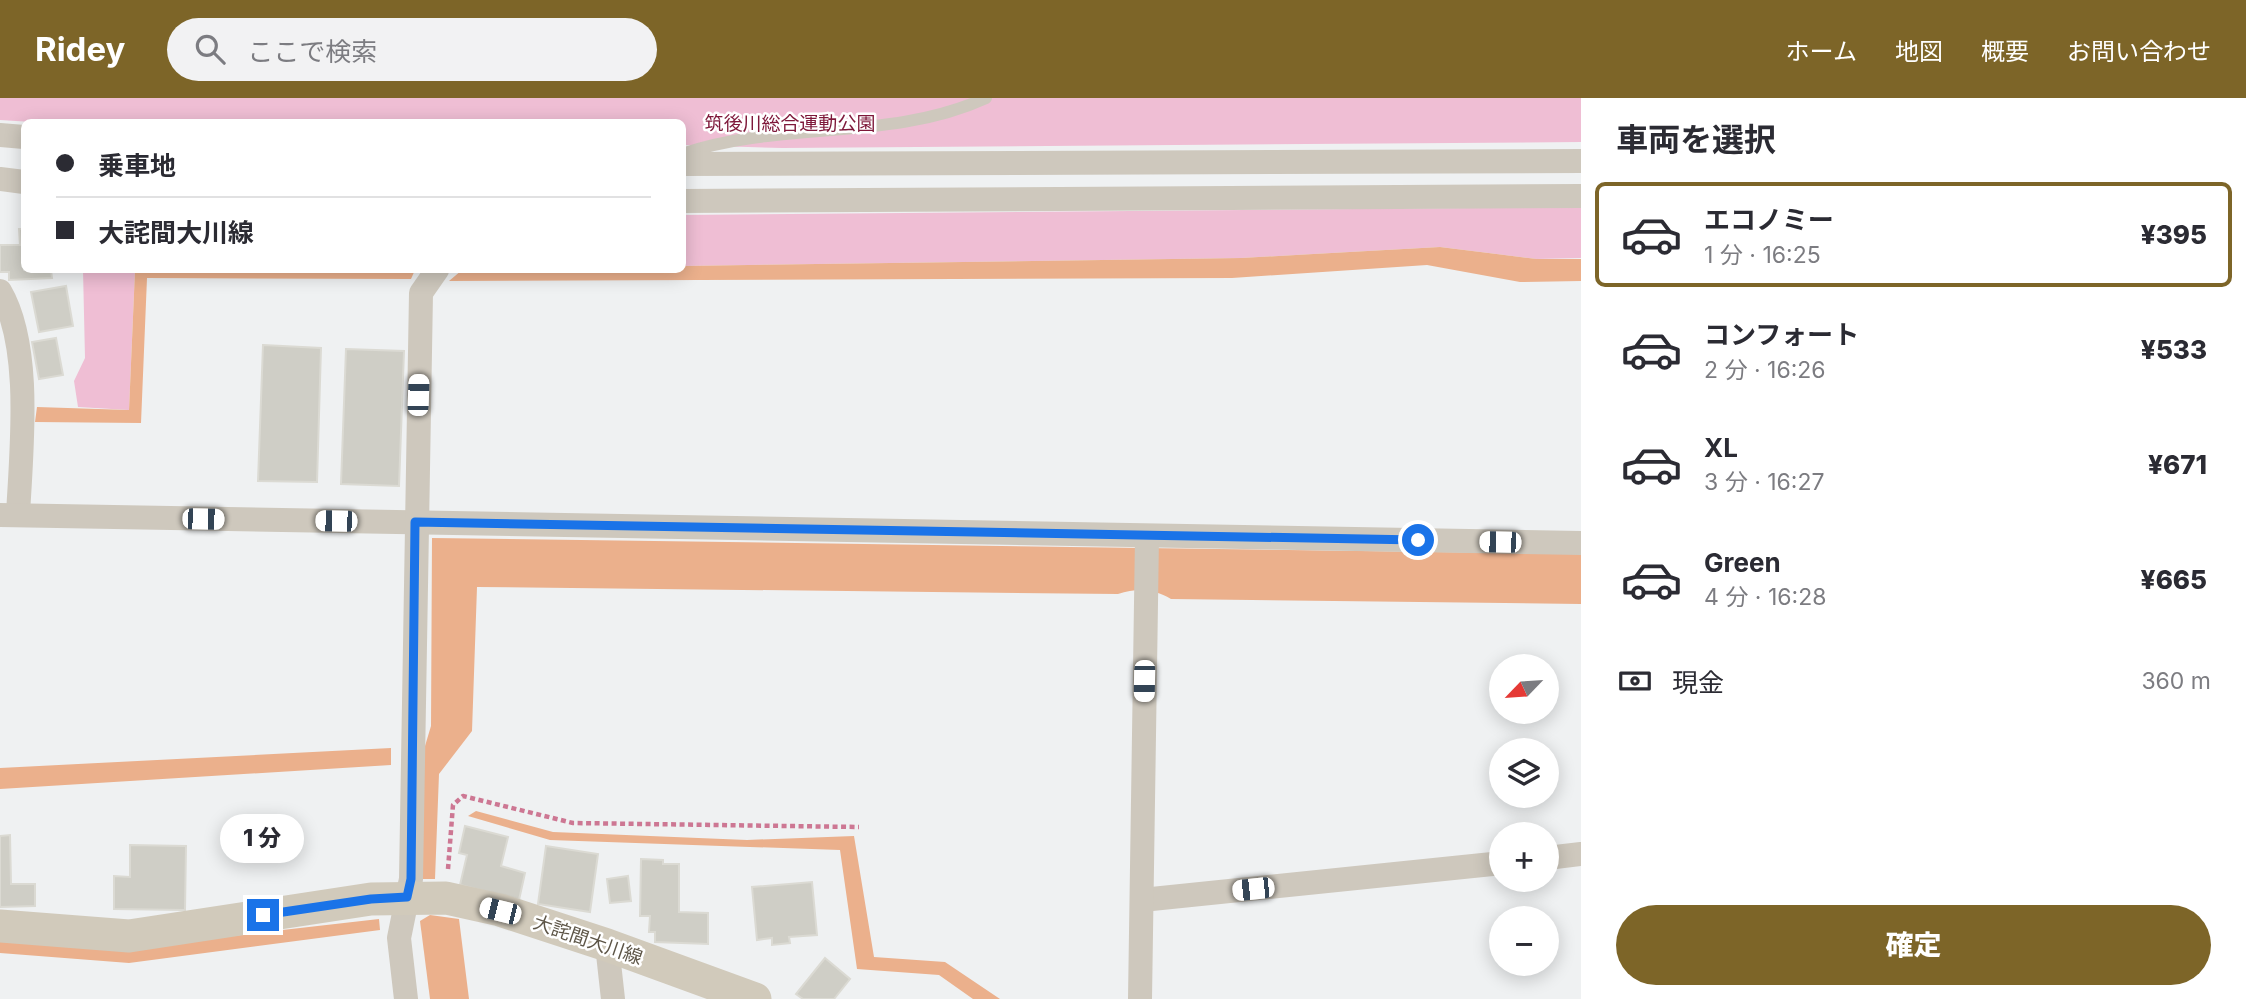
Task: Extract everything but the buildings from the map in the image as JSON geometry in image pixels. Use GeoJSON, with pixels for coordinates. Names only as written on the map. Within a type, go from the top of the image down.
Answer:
{"type":"FeatureCollection","features":[{"type":"Feature","properties":{"kind":"main road","name":"大詫間大川線"},"geometry":{"type":"LineString","coordinates":[[0,926],[129,936],[371,899],[446,898],[500,911],[607,945],[755,999]]}},
{"type":"Feature","properties":{"kind":"street"},"geometry":{"type":"LineString","coordinates":[[0,135],[21,137]]}},
{"type":"Feature","properties":{"kind":"street"},"geometry":{"type":"LineString","coordinates":[[686,164],[1581,161]]}},
{"type":"Feature","properties":{"kind":"street"},"geometry":{"type":"LineString","coordinates":[[0,178],[21,182]]}},
{"type":"Feature","properties":{"kind":"street"},"geometry":{"type":"LineString","coordinates":[[686,201],[1581,196]]}},
{"type":"Feature","properties":{"kind":"street"},"geometry":{"type":"LineString","coordinates":[[406,999],[399,938],[411,879],[421,293],[435,273]]}},
{"type":"Feature","properties":{"kind":"street"},"geometry":{"type":"LineString","coordinates":[[0,291],[12,318],[23,400],[9,515],[1581,543]]}},
{"type":"Feature","properties":{"kind":"street"},"geometry":{"type":"LineString","coordinates":[[1140,999],[1147,537]]}},
{"type":"Feature","properties":{"kind":"street"},"geometry":{"type":"LineString","coordinates":[[1559,857],[1581,855]]}},
{"type":"Feature","properties":{"kind":"street"},"geometry":{"type":"LineString","coordinates":[[1142,900],[1489,864]]}},
{"type":"Feature","properties":{"kind":"street"},"geometry":{"type":"LineString","coordinates":[[607,945],[613,999]]}},
{"type":"Feature","properties":{"kind":"lane"},"geometry":{"type":"LineString","coordinates":[[686,153],[706,146],[753,138],[909,123],[956,111],[986,98]]}},
{"type":"Feature","properties":{"kind":"path"},"geometry":{"type":"LineString","coordinates":[[446,898],[453,805],[463,796],[573,823],[859,827]]}},
{"type":"Feature","properties":{"kind":"green space","name":"筑後川総合運動公園"},"geometry":{"type":"Polygon","coordinates":[[[0,98],[1581,98],[1581,142],[782,148],[686,145],[686,119],[0,120],[0,98]]]}},
{"type":"Feature","properties":{"kind":"green space"},"geometry":{"type":"Polygon","coordinates":[[[1581,207],[1581,258],[1537,259],[1440,247],[1241,258],[686,266],[686,215],[1581,207]]]}},
{"type":"Feature","properties":{"kind":"green space"},"geometry":{"type":"Polygon","coordinates":[[[83,273],[135,273],[129,410],[78,407],[74,381],[85,358],[83,273]]]}},
{"type":"Feature","properties":{"kind":"shaded area"},"geometry":{"type":"Polygon","coordinates":[[[1440,247],[1537,259],[1581,259],[1581,281],[1520,282],[1427,265],[1232,278],[449,281],[458,273],[686,273],[686,266],[1241,258],[1440,247]]]}},
{"type":"Feature","properties":{"kind":"shaded area"},"geometry":{"type":"Polygon","coordinates":[[[135,273],[414,273],[411,279],[147,278],[141,423],[35,422],[37,407],[129,410],[135,273]]]}},
{"type":"Feature","properties":{"kind":"shaded area"},"geometry":{"type":"Polygon","coordinates":[[[432,538],[1581,554],[1581,604],[1171,599],[1145,590],[1118,594],[477,587],[472,731],[439,774],[435,879],[422,879],[422,756],[431,726],[432,538]]]}},
{"type":"Feature","properties":{"kind":"shaded area"},"geometry":{"type":"Polygon","coordinates":[[[391,748],[391,765],[0,789],[0,768],[391,748]]]}},
{"type":"Feature","properties":{"kind":"shaded area"},"geometry":{"type":"Polygon","coordinates":[[[476,811],[553,832],[747,840],[854,836],[874,957],[945,962],[1000,999],[973,999],[939,975],[857,969],[840,850],[550,840],[468,816],[476,811]]]}},
{"type":"Feature","properties":{"kind":"shaded area"},"geometry":{"type":"Polygon","coordinates":[[[430,915],[459,919],[469,999],[430,999],[420,921],[430,915]]]}},
{"type":"Feature","properties":{"kind":"shaded area"},"geometry":{"type":"Polygon","coordinates":[[[379,919],[380,930],[129,963],[0,953],[0,940],[118,949],[379,919]]]}},
{"type":"Feature","properties":{"kind":"route"},"geometry":{"type":"LineString","coordinates":[[263,915],[371,899],[407,897],[411,879],[415,522],[1418,540]]}}]}
